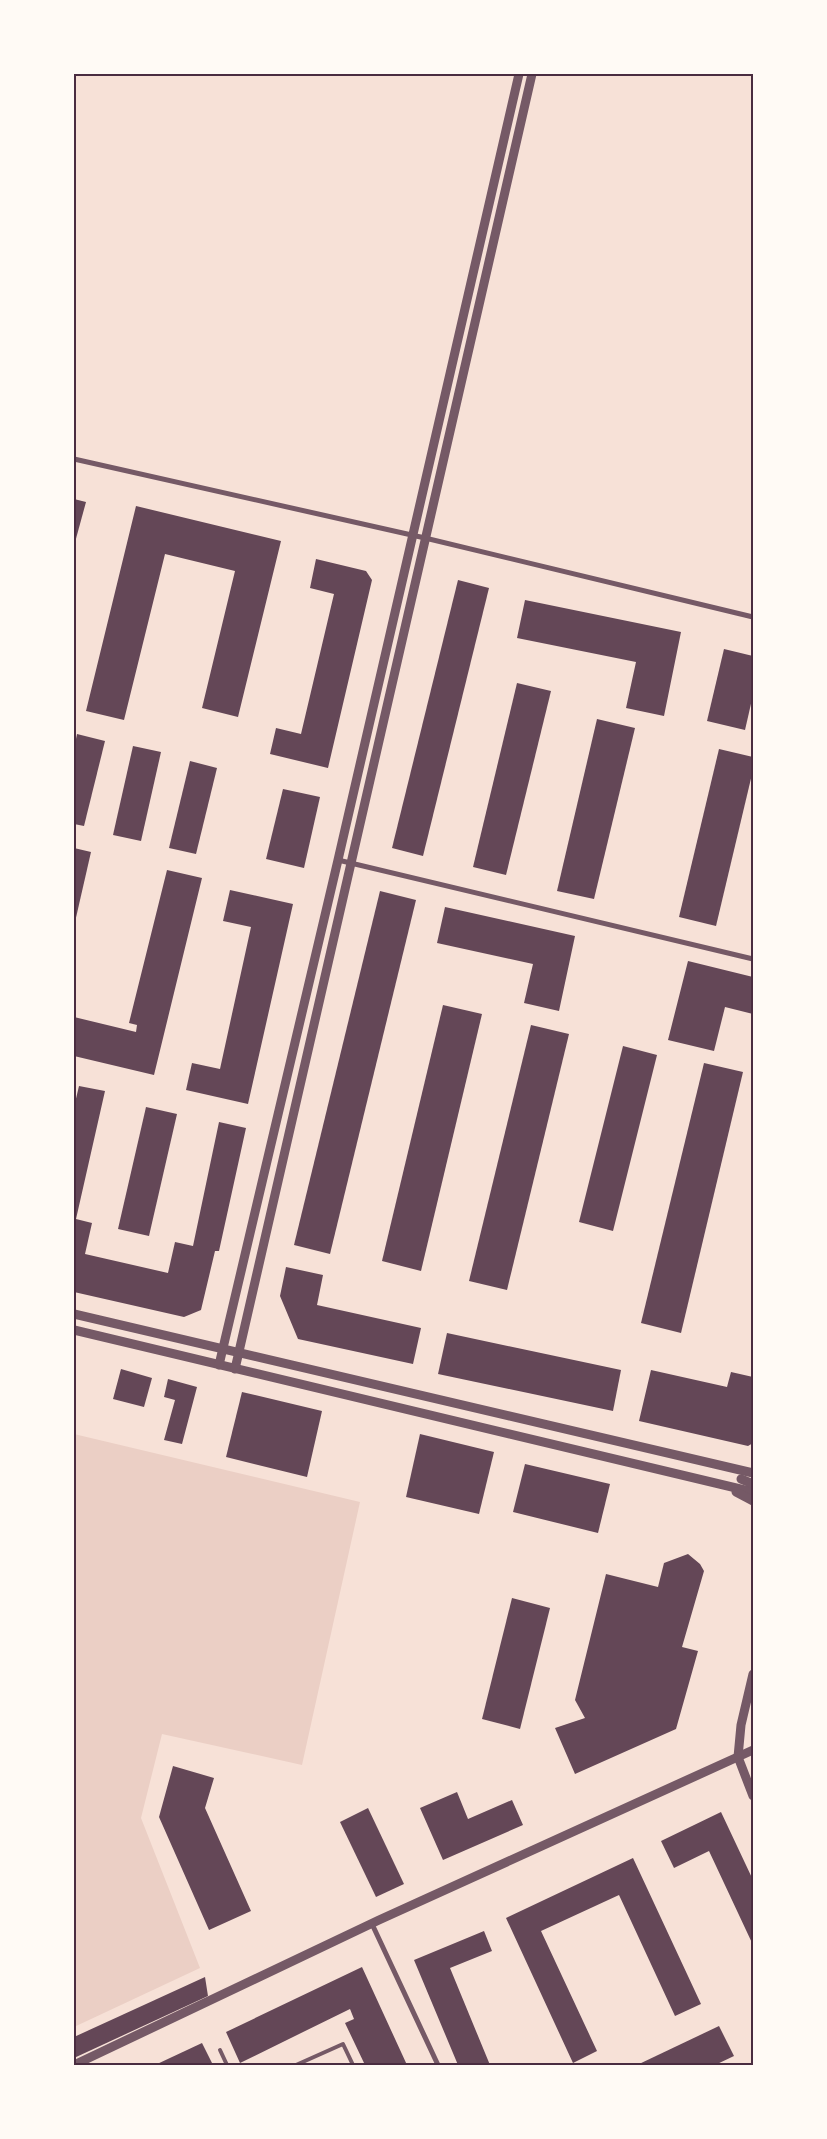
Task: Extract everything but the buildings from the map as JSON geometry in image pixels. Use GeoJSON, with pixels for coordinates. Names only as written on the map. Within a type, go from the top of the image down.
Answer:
{"type":"FeatureCollection","features":[{"type":"Feature","properties":{"kind":"street"},"geometry":{"type":"LineString","coordinates":[[219,1365],[338,860],[519,74]]}},
{"type":"Feature","properties":{"kind":"street"},"geometry":{"type":"LineString","coordinates":[[235,1370],[532,74]]}},
{"type":"Feature","properties":{"kind":"street"},"geometry":{"type":"LineString","coordinates":[[74,459],[425,538],[753,617]]}},
{"type":"Feature","properties":{"kind":"street"},"geometry":{"type":"LineString","coordinates":[[338,860],[753,959]]}},
{"type":"Feature","properties":{"kind":"street"},"geometry":{"type":"LineString","coordinates":[[74,1314],[753,1473]]}},
{"type":"Feature","properties":{"kind":"street"},"geometry":{"type":"LineString","coordinates":[[74,1330],[235,1370],[753,1492]]}},
{"type":"Feature","properties":{"kind":"street"},"geometry":{"type":"LineString","coordinates":[[741,1479],[753,1484]]}},
{"type":"Feature","properties":{"kind":"street"},"geometry":{"type":"LineString","coordinates":[[736,1492],[753,1501]]}},
{"type":"Feature","properties":{"kind":"street"},"geometry":{"type":"LineString","coordinates":[[753,1674],[741,1725],[738,1757],[753,1796]]}},
{"type":"Feature","properties":{"kind":"street"},"geometry":{"type":"LineString","coordinates":[[74,2065],[372,1924],[753,1750]]}},
{"type":"Feature","properties":{"kind":"street"},"geometry":{"type":"LineString","coordinates":[[372,1924],[438,2065]]}},
{"type":"Feature","properties":{"kind":"lane"},"geometry":{"type":"LineString","coordinates":[[296,2065],[343,2044],[353,2065]]}},
{"type":"Feature","properties":{"kind":"lane"},"geometry":{"type":"LineString","coordinates":[[220,2050],[227,2065]]}},
{"type":"Feature","properties":{"kind":"shaded area"},"geometry":{"type":"Polygon","coordinates":[[[74,1434],[360,1502],[302,1765],[162,1734],[141,1818],[200,1968],[74,2027],[74,1434]]]}}]}
